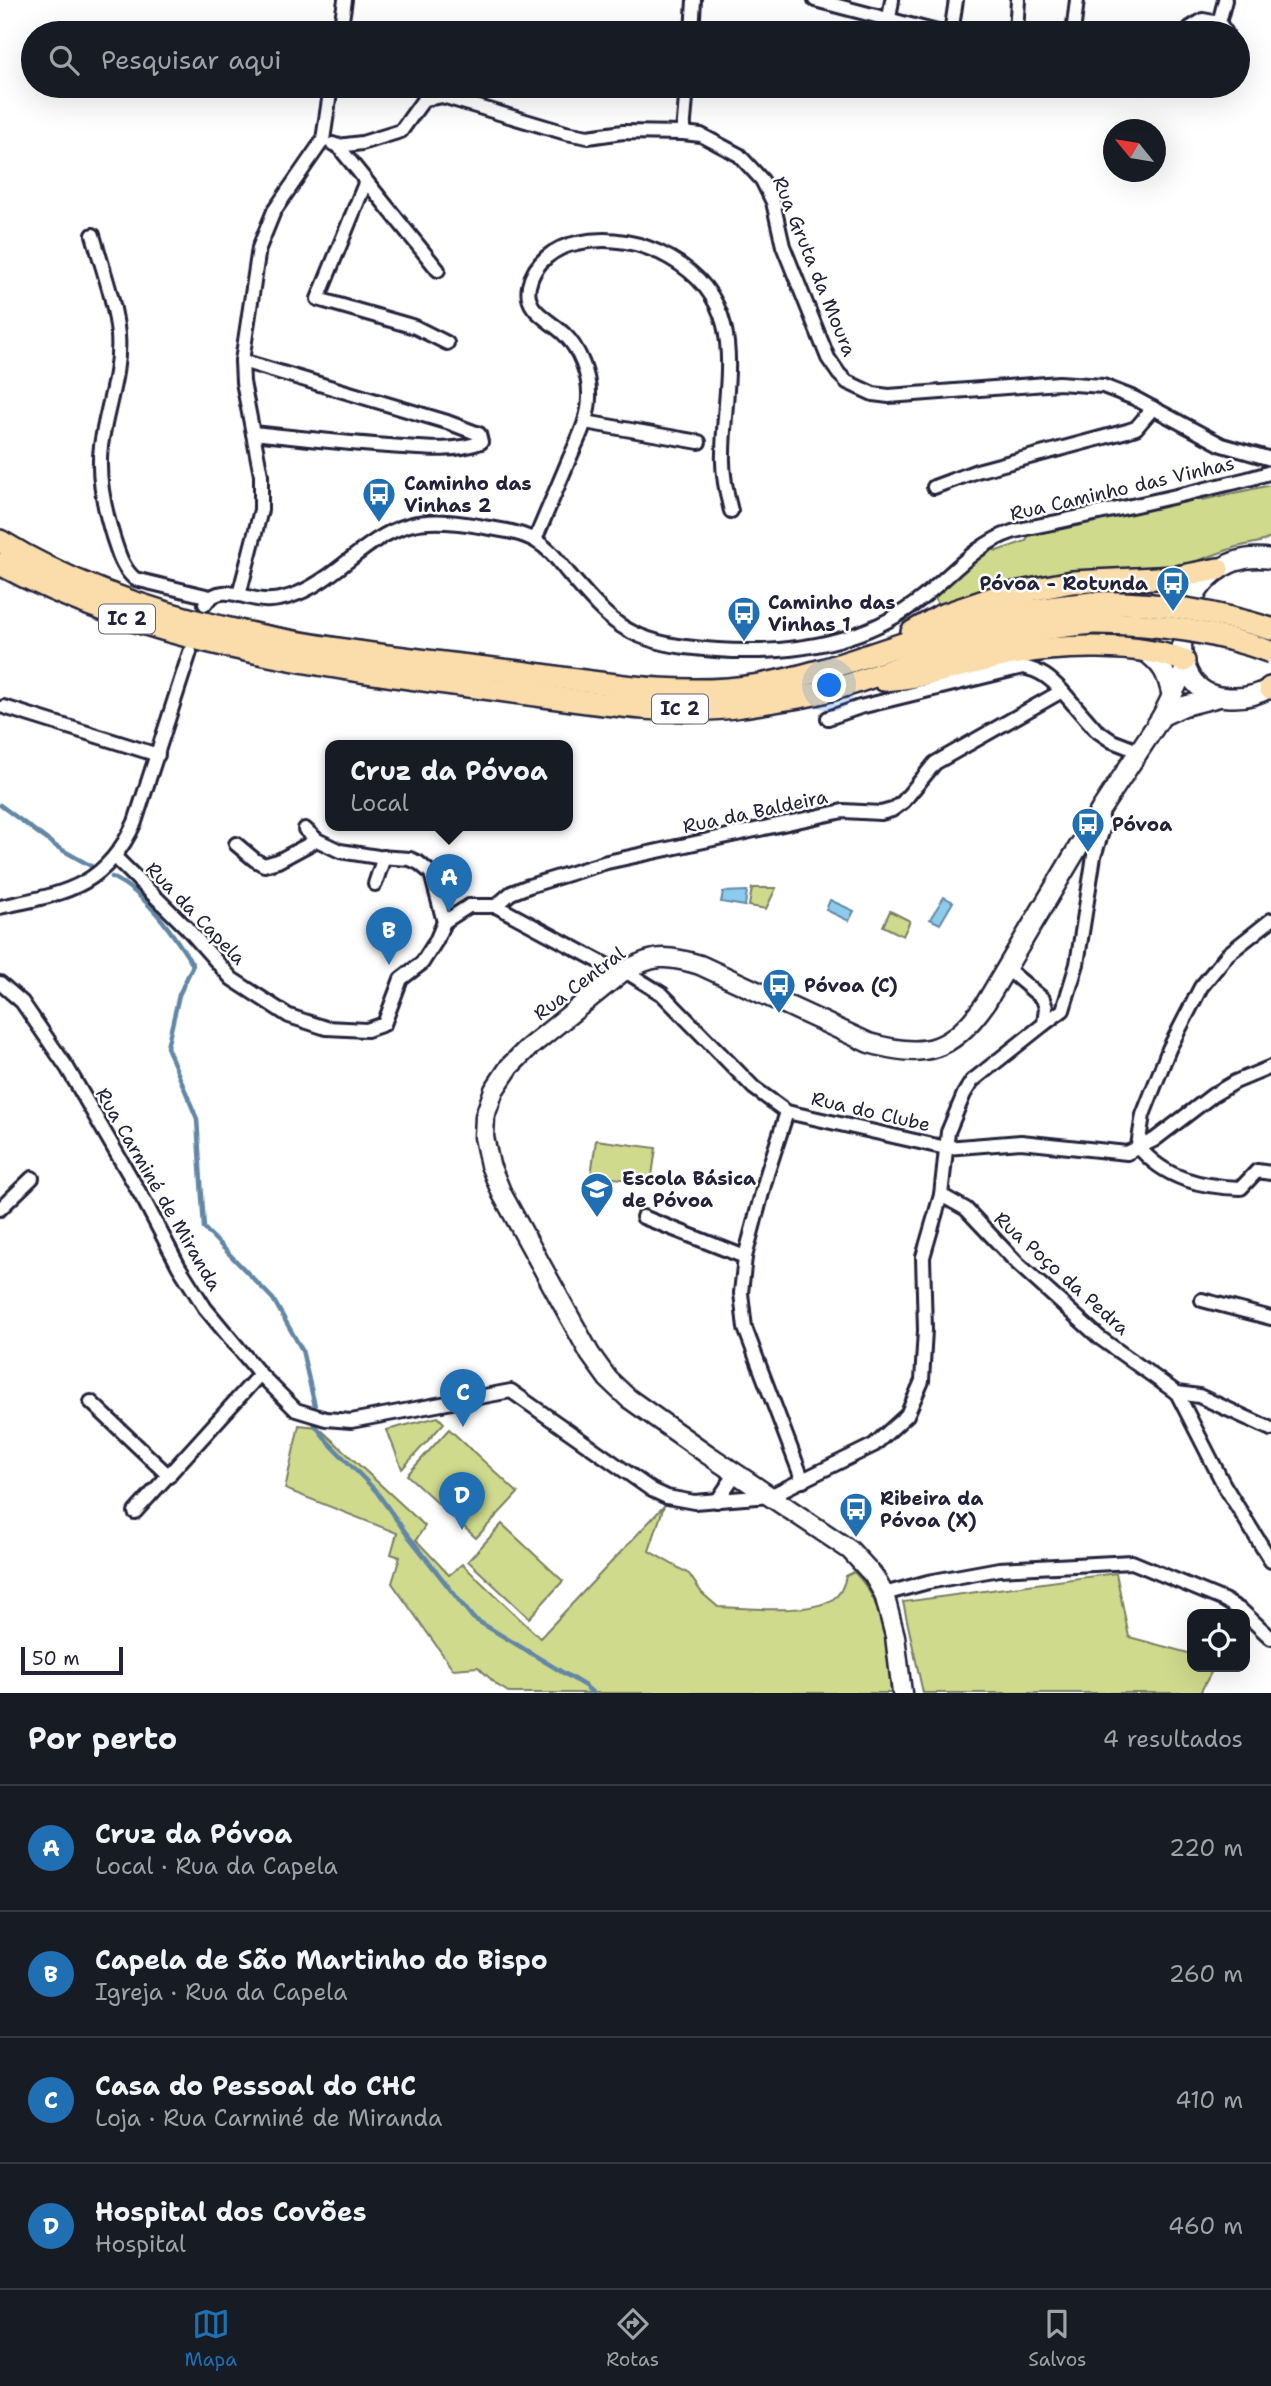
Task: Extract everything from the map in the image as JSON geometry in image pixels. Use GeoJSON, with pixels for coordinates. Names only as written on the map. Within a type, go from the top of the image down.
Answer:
{"type":"FeatureCollection","features":[{"type":"Feature","properties":{"kind":"highway","name":"IC 2"},"geometry":{"type":"LineString","coordinates":[[0,541],[98,589],[180,616],[262,636],[395,657],[656,689],[716,690],[771,682],[820,671],[964,625],[1042,607],[1213,634],[1271,652]]}},
{"type":"Feature","properties":{"kind":"highway","name":"IC 2"},"geometry":{"type":"LineString","coordinates":[[0,564],[92,607],[162,630],[260,654],[415,679],[611,705],[685,709],[739,706],[816,694],[971,643],[1033,629],[1125,602],[1164,605],[1229,616],[1271,629]]}},
{"type":"Feature","properties":{"kind":"highway"},"geometry":{"type":"LineString","coordinates":[[877,652],[940,616],[999,596],[1072,582],[1177,576],[1219,569]]}},
{"type":"Feature","properties":{"kind":"highway"},"geometry":{"type":"LineString","coordinates":[[851,682],[913,678],[1014,654],[1087,647],[1163,653],[1185,664]]}},
{"type":"Feature","properties":{"kind":"street"},"geometry":{"type":"LineString","coordinates":[[342,21],[345,0]]}},
{"type":"Feature","properties":{"kind":"street"},"geometry":{"type":"LineString","coordinates":[[693,21],[695,0]]}},
{"type":"Feature","properties":{"kind":"street"},"geometry":{"type":"LineString","coordinates":[[815,0],[829,1],[896,21]]}},
{"type":"Feature","properties":{"kind":"street"},"geometry":{"type":"LineString","coordinates":[[889,19],[892,0]]}},
{"type":"Feature","properties":{"kind":"street"},"geometry":{"type":"LineString","coordinates":[[953,21],[956,0]]}},
{"type":"Feature","properties":{"kind":"street"},"geometry":{"type":"LineString","coordinates":[[1017,21],[1018,0]]}},
{"type":"Feature","properties":{"kind":"street"},"geometry":{"type":"LineString","coordinates":[[1074,21],[1077,0]]}},
{"type":"Feature","properties":{"kind":"street"},"geometry":{"type":"LineString","coordinates":[[1223,21],[1225,0]]}},
{"type":"Feature","properties":{"kind":"street"},"geometry":{"type":"LineString","coordinates":[[239,595],[261,510],[261,475],[243,382],[242,361],[259,248],[274,211],[323,140],[329,98]]}},
{"type":"Feature","properties":{"kind":"street","name":"Rua Gruta da Moura"},"geometry":{"type":"LineString","coordinates":[[338,146],[362,143],[401,131],[424,99],[430,98]]}},
{"type":"Feature","properties":{"kind":"street","name":"Rua Gruta da Moura"},"geometry":{"type":"LineString","coordinates":[[449,98],[588,137],[623,132],[701,135],[739,155],[762,180],[773,202],[783,246],[828,358],[847,382],[873,394],[889,396],[1059,383],[1103,386],[1153,408],[1222,445],[1271,459]]}},
{"type":"Feature","properties":{"kind":"street"},"geometry":{"type":"LineString","coordinates":[[683,133],[686,98]]}},
{"type":"Feature","properties":{"kind":"street"},"geometry":{"type":"LineString","coordinates":[[323,140],[338,146],[438,270]]}},
{"type":"Feature","properties":{"kind":"street"},"geometry":{"type":"LineString","coordinates":[[366,181],[318,299],[415,327],[447,343]]}},
{"type":"Feature","properties":{"kind":"street","name":"Rua Caminho das Vinhas"},"geometry":{"type":"LineString","coordinates":[[93,235],[118,334],[115,380],[102,441],[101,466],[105,503],[118,550],[128,573],[135,579],[208,601],[222,592],[260,600],[274,600],[303,592],[383,535],[410,525],[451,522],[506,531],[535,540],[549,551],[602,612],[618,626],[638,637],[688,647],[779,652],[804,649],[859,634],[887,621],[920,600],[987,545],[1010,533],[1140,505],[1271,472]]}},
{"type":"Feature","properties":{"kind":"street"},"geometry":{"type":"LineString","coordinates":[[535,540],[586,422],[589,396],[587,375],[576,350],[566,335],[537,314],[529,302],[528,288],[534,272],[547,256],[564,245],[587,241],[625,241],[658,251],[680,263],[699,280],[713,299],[724,322],[730,365],[723,456],[724,486],[731,511]]}},
{"type":"Feature","properties":{"kind":"street"},"geometry":{"type":"LineString","coordinates":[[242,361],[447,422],[480,434],[481,442],[465,448],[431,449],[335,443],[253,433]]}},
{"type":"Feature","properties":{"kind":"street"},"geometry":{"type":"LineString","coordinates":[[934,487],[977,471],[1127,432],[1136,428],[1153,408]]}},
{"type":"Feature","properties":{"kind":"street"},"geometry":{"type":"LineString","coordinates":[[586,422],[699,442]]}},
{"type":"Feature","properties":{"kind":"street"},"geometry":{"type":"LineString","coordinates":[[1219,697],[1200,687],[1185,664],[1182,642],[1186,616],[1200,586],[1219,569],[1244,558],[1266,555]]}},
{"type":"Feature","properties":{"kind":"street"},"geometry":{"type":"LineString","coordinates":[[1143,650],[1159,662],[1165,671],[1172,698]]}},
{"type":"Feature","properties":{"kind":"street"},"geometry":{"type":"LineString","coordinates":[[0,907],[75,888],[115,858],[135,822],[190,652]]}},
{"type":"Feature","properties":{"kind":"street","name":"Rua Central"},"geometry":{"type":"LineString","coordinates":[[884,1594],[873,1575],[850,1550],[628,1398],[608,1379],[584,1343],[502,1194],[490,1165],[484,1137],[485,1116],[494,1090],[510,1066],[527,1049],[623,972],[639,962],[654,958],[670,957],[700,965],[869,1043],[893,1050],[913,1052],[933,1049],[954,1038],[972,1021],[1101,809],[1162,716],[1185,664]]}},
{"type":"Feature","properties":{"kind":"street"},"geometry":{"type":"LineString","coordinates":[[828,718],[860,707],[1023,667],[1050,677],[1096,730],[1112,741],[1138,751]]}},
{"type":"Feature","properties":{"kind":"street"},"geometry":{"type":"LineString","coordinates":[[1162,716],[1184,706],[1219,697],[1247,697],[1271,688]]}},
{"type":"Feature","properties":{"kind":"street","name":"Rua da Baldeira"},"geometry":{"type":"LineString","coordinates":[[496,906],[510,893],[607,863],[843,811],[881,813],[892,810],[903,802],[935,763],[1062,691]]}},
{"type":"Feature","properties":{"kind":"street"},"geometry":{"type":"LineString","coordinates":[[4,707],[158,755]]}},
{"type":"Feature","properties":{"kind":"street","name":"Rua Carminé de Miranda"},"geometry":{"type":"LineString","coordinates":[[0,983],[22,1002],[68,1069],[146,1204],[178,1267],[205,1308],[260,1374],[296,1410],[326,1419],[351,1421],[511,1391],[652,1490],[667,1497],[718,1501],[770,1496],[874,1446],[906,1415],[922,1381],[925,1330],[923,1257],[941,1195],[948,1132],[972,1081],[1063,1010],[1077,964],[1094,856],[1103,829],[1101,809]]}},
{"type":"Feature","properties":{"kind":"street"},"geometry":{"type":"LineString","coordinates":[[305,828],[317,840],[340,851],[410,859],[426,868],[434,880],[444,922],[469,906]]}},
{"type":"Feature","properties":{"kind":"street"},"geometry":{"type":"LineString","coordinates":[[236,844],[264,865],[278,861],[317,840]]}},
{"type":"Feature","properties":{"kind":"street"},"geometry":{"type":"LineString","coordinates":[[375,884],[384,857]]}},
{"type":"Feature","properties":{"kind":"street","name":"Rua da Capela"},"geometry":{"type":"LineString","coordinates":[[115,858],[186,928],[232,979],[289,1016],[326,1028],[367,1030],[384,1024],[401,979],[422,963],[444,922]]}},
{"type":"Feature","properties":{"kind":"street"},"geometry":{"type":"LineString","coordinates":[[438,904],[496,906],[662,994],[754,1088],[787,1112],[745,1257],[741,1293],[745,1328],[803,1482]]}},
{"type":"Feature","properties":{"kind":"street"},"geometry":{"type":"LineString","coordinates":[[1271,920],[1228,954],[1201,987],[1165,1060],[1143,1115],[1139,1146],[1148,1159],[1185,1180],[1209,1187],[1241,1188],[1257,1171],[1271,1173]]}},
{"type":"Feature","properties":{"kind":"street"},"geometry":{"type":"LineString","coordinates":[[1006,968],[1043,999],[1046,1007],[1044,1024]]}},
{"type":"Feature","properties":{"kind":"street"},"geometry":{"type":"LineString","coordinates":[[1139,1146],[1154,1140],[1224,1088],[1271,1067]]}},
{"type":"Feature","properties":{"kind":"street","name":"Rua do Clube"},"geometry":{"type":"LineString","coordinates":[[787,1112],[946,1148],[1021,1142],[1127,1153],[1139,1146]]}},
{"type":"Feature","properties":{"kind":"street"},"geometry":{"type":"LineString","coordinates":[[0,1209],[32,1178]]}},
{"type":"Feature","properties":{"kind":"street","name":"Rua Poço da Pedra"},"geometry":{"type":"LineString","coordinates":[[941,1195],[966,1209],[1017,1263],[1100,1338],[1177,1392],[1199,1396],[1271,1429]]}},
{"type":"Feature","properties":{"kind":"street"},"geometry":{"type":"LineString","coordinates":[[643,1217],[745,1257]]}},
{"type":"Feature","properties":{"kind":"street"},"geometry":{"type":"LineString","coordinates":[[1202,1300],[1271,1318]]}},
{"type":"Feature","properties":{"kind":"street"},"geometry":{"type":"LineString","coordinates":[[135,1512],[260,1374]]}},
{"type":"Feature","properties":{"kind":"street"},"geometry":{"type":"LineString","coordinates":[[1177,1392],[1224,1485],[1271,1561]]}},
{"type":"Feature","properties":{"kind":"street"},"geometry":{"type":"LineString","coordinates":[[91,1402],[169,1476]]}},
{"type":"Feature","properties":{"kind":"street"},"geometry":{"type":"LineString","coordinates":[[718,1501],[736,1473]]}},
{"type":"Feature","properties":{"kind":"street"},"geometry":{"type":"LineString","coordinates":[[901,1693],[895,1636],[884,1594],[928,1582],[999,1569],[1132,1562],[1224,1600],[1242,1611],[1271,1638]]}},
{"type":"Feature","properties":{"kind":"green space"},"geometry":{"type":"Polygon","coordinates":[[[1271,485],[1271,538],[1194,562],[1158,568],[1070,573],[938,608],[935,595],[960,572],[992,549],[997,551],[1026,541],[1029,535],[1199,496],[1203,500],[1271,485]]]}},
{"type":"Feature","properties":{"kind":"green space"},"geometry":{"type":"Polygon","coordinates":[[[752,888],[776,888],[766,909],[749,906],[752,888]]]}},
{"type":"Feature","properties":{"kind":"green space"},"geometry":{"type":"Polygon","coordinates":[[[890,911],[910,921],[903,936],[883,926],[890,911]]]}},
{"type":"Feature","properties":{"kind":"green space"},"geometry":{"type":"Polygon","coordinates":[[[596,1140],[656,1148],[651,1183],[591,1175],[596,1140]]]}},
{"type":"Feature","properties":{"kind":"green space"},"geometry":{"type":"Polygon","coordinates":[[[438,1417],[444,1423],[402,1469],[387,1430],[438,1417]]]}},
{"type":"Feature","properties":{"kind":"green space"},"geometry":{"type":"Polygon","coordinates":[[[299,1425],[318,1427],[425,1526],[416,1540],[449,1575],[462,1564],[540,1638],[664,1506],[649,1551],[689,1574],[702,1593],[718,1607],[794,1609],[822,1604],[838,1595],[846,1576],[854,1572],[865,1585],[879,1613],[886,1644],[891,1693],[510,1693],[478,1667],[453,1669],[392,1583],[400,1557],[391,1554],[397,1533],[285,1489],[299,1425]]]}},
{"type":"Feature","properties":{"kind":"green space"},"geometry":{"type":"Polygon","coordinates":[[[449,1429],[518,1493],[476,1538],[407,1475],[449,1429]]]}},
{"type":"Feature","properties":{"kind":"green space"},"geometry":{"type":"Polygon","coordinates":[[[502,1524],[563,1581],[529,1618],[468,1561],[502,1524]]]}},
{"type":"Feature","properties":{"kind":"green space"},"geometry":{"type":"Polygon","coordinates":[[[1116,1573],[1129,1637],[1187,1653],[1187,1672],[1211,1672],[1200,1693],[923,1693],[903,1602],[1116,1573]]]}},
{"type":"Feature","properties":{"kind":"water"},"geometry":{"type":"Polygon","coordinates":[[[747,891],[745,906],[721,902],[723,892],[747,891]]]}},
{"type":"Feature","properties":{"kind":"water"},"geometry":{"type":"Polygon","coordinates":[[[944,897],[953,902],[940,924],[930,919],[944,897]]]}},
{"type":"Feature","properties":{"kind":"water"},"geometry":{"type":"Polygon","coordinates":[[[830,900],[854,911],[849,921],[826,910],[830,900]]]}},
{"type":"Feature","properties":{"kind":"waterway"},"geometry":{"type":"LineString","coordinates":[[0,805],[57,847],[91,866]]}},
{"type":"Feature","properties":{"kind":"waterway"},"geometry":{"type":"LineString","coordinates":[[112,877],[125,884],[147,904],[167,927],[193,965],[179,995],[167,1047],[197,1119],[204,1228],[273,1299],[302,1350],[315,1406]]}},
{"type":"Feature","properties":{"kind":"waterway"},"geometry":{"type":"LineString","coordinates":[[315,1425],[376,1491],[473,1618],[593,1693]]}},
{"type":"Feature","properties":{"kind":"place","name":"Caminho das Vinhas 2"},"geometry":{"type":"Point","coordinates":[379,524]}},
{"type":"Feature","properties":{"kind":"place","name":"Póvoa - Rotunda"},"geometry":{"type":"Point","coordinates":[1173,613]}},
{"type":"Feature","properties":{"kind":"place","name":"Caminho das Vinhas 1"},"geometry":{"type":"Point","coordinates":[744,643]}},
{"type":"Feature","properties":{"kind":"place","name":"Póvoa"},"geometry":{"type":"Point","coordinates":[1088,854]}},
{"type":"Feature","properties":{"kind":"place","name":"Cruz da Póvoa"},"geometry":{"type":"Point","coordinates":[449,912]}},
{"type":"Feature","properties":{"kind":"place","name":"Capela de São Martinho do Bispo"},"geometry":{"type":"Point","coordinates":[389,965]}},
{"type":"Feature","properties":{"kind":"place","name":"Póvoa (C)"},"geometry":{"type":"Point","coordinates":[779,1015]}},
{"type":"Feature","properties":{"kind":"place","name":"Escola Básica de Póvoa"},"geometry":{"type":"Point","coordinates":[597,1219]}},
{"type":"Feature","properties":{"kind":"place","name":"Casa do Pessoal do CHC"},"geometry":{"type":"Point","coordinates":[463,1427]}},
{"type":"Feature","properties":{"kind":"place","name":"Hospital dos Covões"},"geometry":{"type":"Point","coordinates":[462,1530]}},
{"type":"Feature","properties":{"kind":"place","name":"Ribeira da Póvoa (X)"},"geometry":{"type":"Point","coordinates":[856,1539]}}]}
